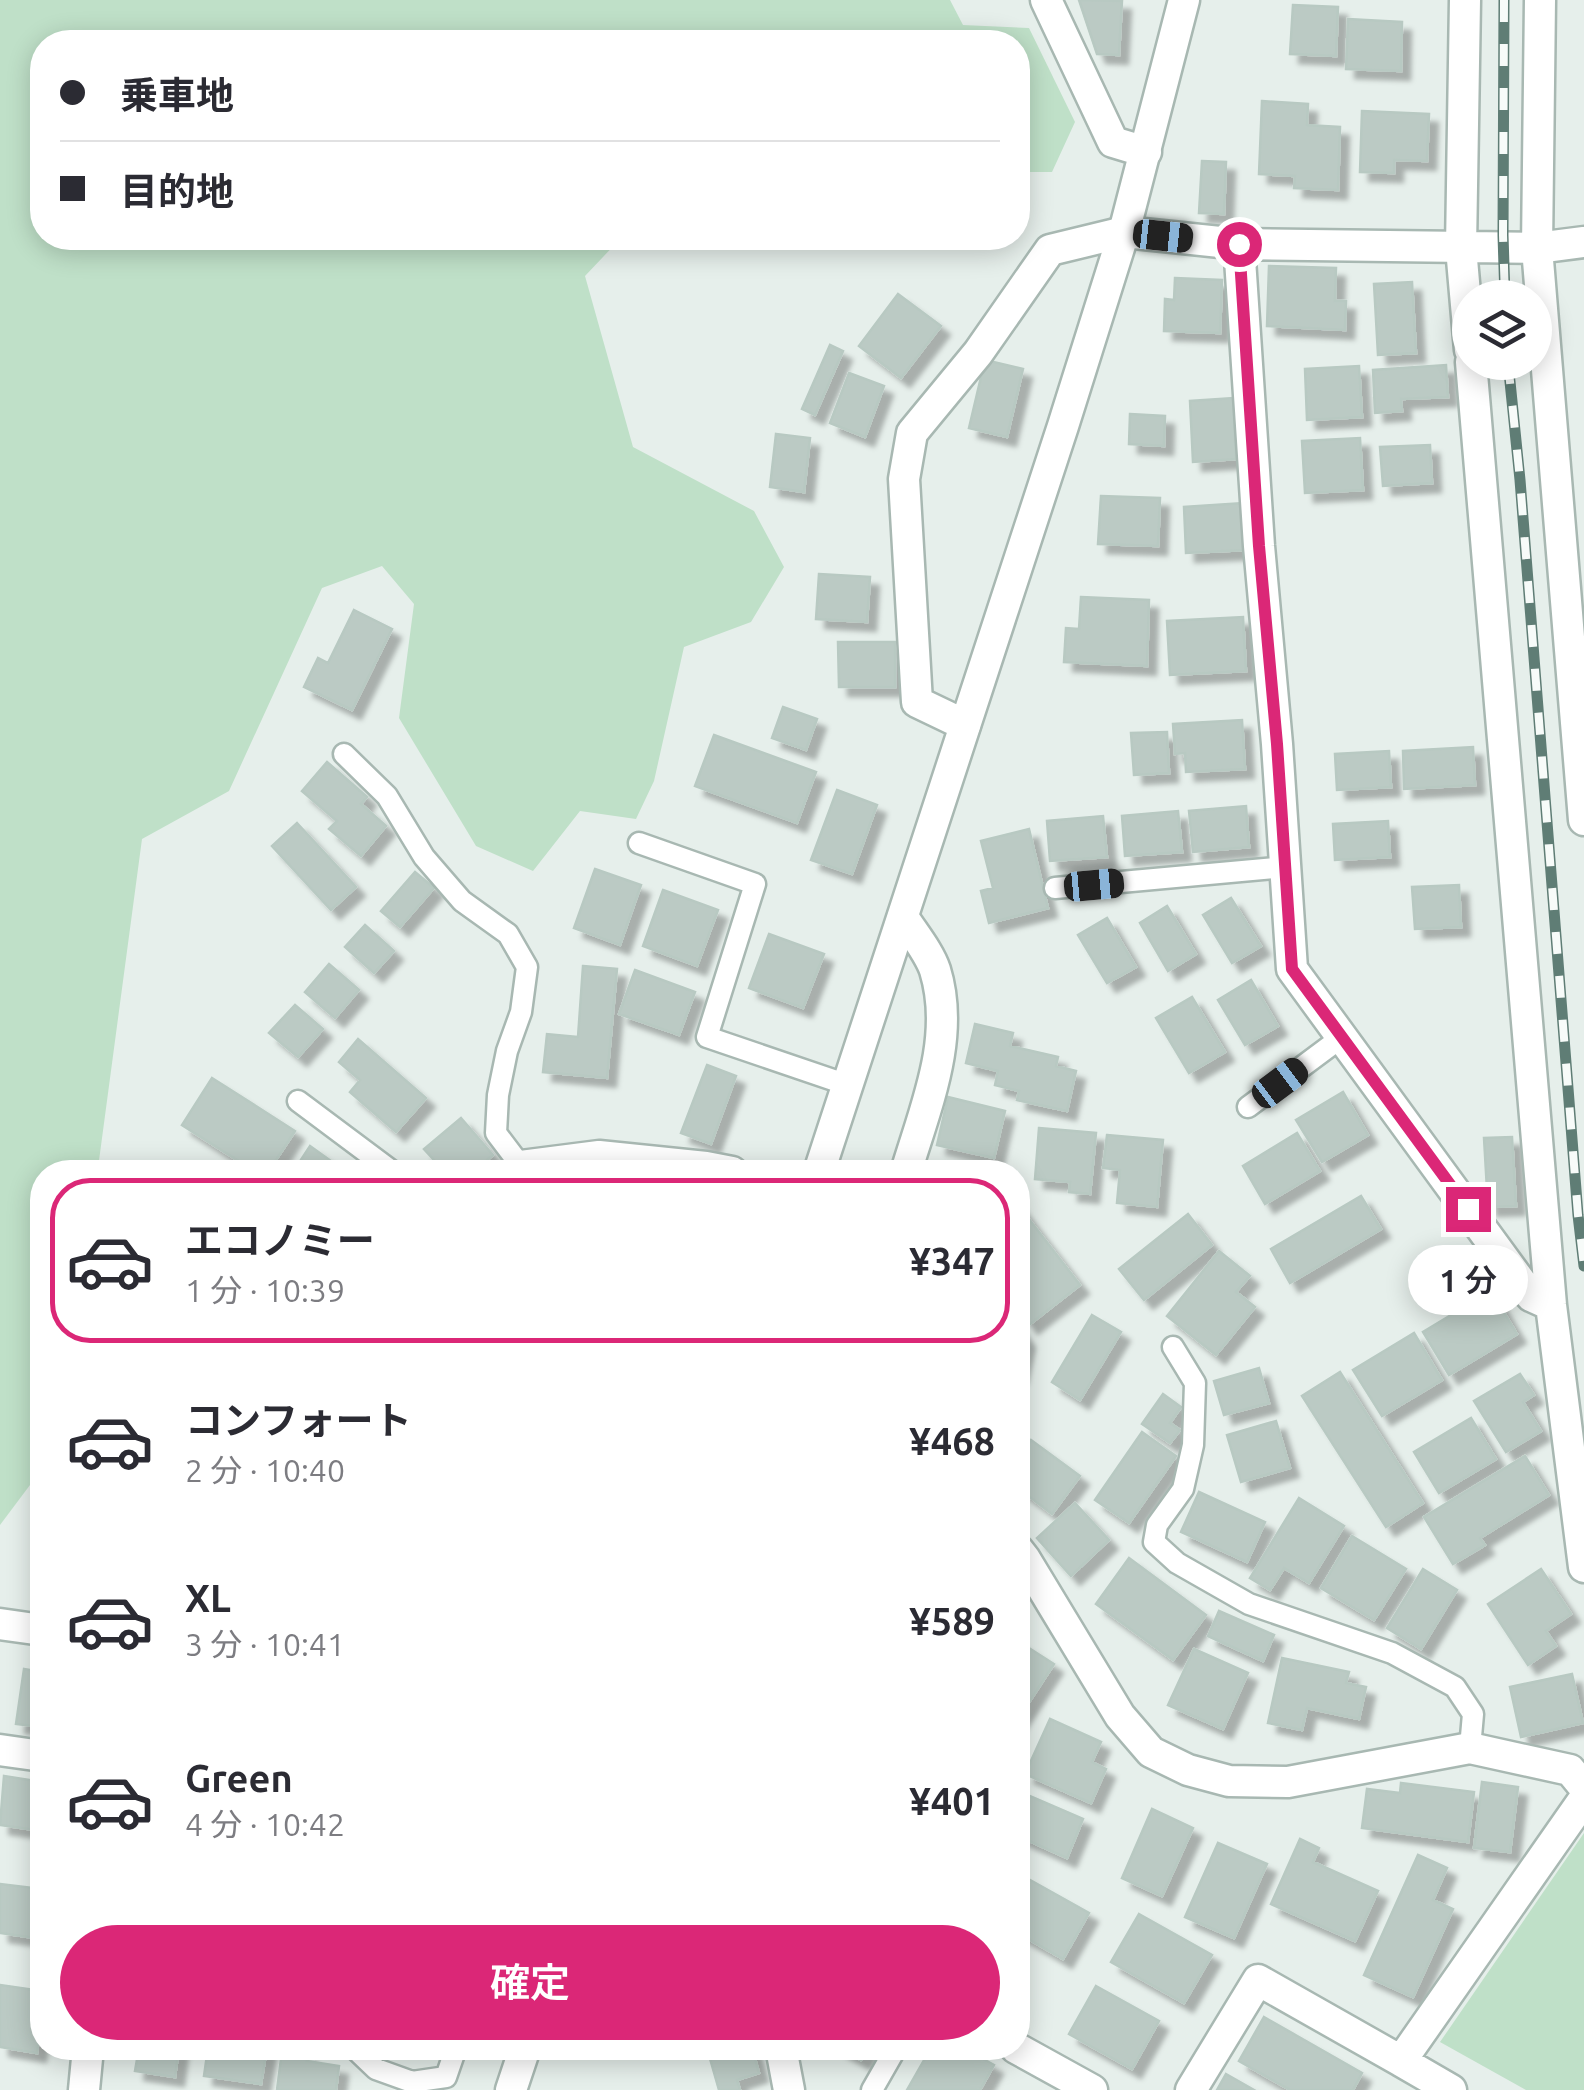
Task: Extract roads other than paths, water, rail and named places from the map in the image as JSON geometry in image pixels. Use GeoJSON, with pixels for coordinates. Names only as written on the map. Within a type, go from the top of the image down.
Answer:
{"type":"FeatureCollection","features":[{"type":"Feature","properties":{"kind":"street"},"geometry":{"type":"LineString","coordinates":[[1046,0],[1113,142],[1146,152]]}},
{"type":"Feature","properties":{"kind":"street"},"geometry":{"type":"LineString","coordinates":[[823,1160],[1124,232],[1184,0]]}},
{"type":"Feature","properties":{"kind":"street"},"geometry":{"type":"LineString","coordinates":[[1465,0],[1465,280]]}},
{"type":"Feature","properties":{"kind":"street"},"geometry":{"type":"LineString","coordinates":[[1540,0],[1537,248],[1584,820]]}},
{"type":"Feature","properties":{"kind":"street"},"geometry":{"type":"LineString","coordinates":[[965,726],[917,702],[904,479],[912,434],[978,352],[1050,250],[1124,232],[1239,244],[1537,248],[1584,242]]}},
{"type":"Feature","properties":{"kind":"street"},"geometry":{"type":"LineString","coordinates":[[1239,244],[1292,969],[1531,1296],[1551,1305]]}},
{"type":"Feature","properties":{"kind":"street"},"geometry":{"type":"LineString","coordinates":[[1473,380],[1551,1305],[1584,1567]]}},
{"type":"Feature","properties":{"kind":"street"},"geometry":{"type":"LineString","coordinates":[[903,917],[934,968],[942,1014],[940,1058],[910,1160]]}},
{"type":"Feature","properties":{"kind":"street"},"geometry":{"type":"LineString","coordinates":[[574,1160],[599,1156],[638,1160]]}},
{"type":"Feature","properties":{"kind":"street"},"geometry":{"type":"LineString","coordinates":[[1030,1567],[1120,1716],[1151,1752],[1188,1770],[1230,1782],[1288,1782],[1470,1748],[1570,1770],[1584,1787]]}},
{"type":"Feature","properties":{"kind":"street"},"geometry":{"type":"LineString","coordinates":[[0,1624],[30,1628]]}},
{"type":"Feature","properties":{"kind":"street"},"geometry":{"type":"LineString","coordinates":[[0,1750],[30,1754]]}},
{"type":"Feature","properties":{"kind":"street"},"geometry":{"type":"LineString","coordinates":[[1400,2061],[1584,1798]]}},
{"type":"Feature","properties":{"kind":"street"},"geometry":{"type":"LineString","coordinates":[[1191,2090],[1258,1980],[1451,2090]]}},
{"type":"Feature","properties":{"kind":"street"},"geometry":{"type":"LineString","coordinates":[[1030,2056],[1092,2090]]}},
{"type":"Feature","properties":{"kind":"street"},"geometry":{"type":"LineString","coordinates":[[84,2090],[87,2060]]}},
{"type":"Feature","properties":{"kind":"street"},"geometry":{"type":"LineString","coordinates":[[511,2090],[522,2060]]}},
{"type":"Feature","properties":{"kind":"street"},"geometry":{"type":"LineString","coordinates":[[783,2060],[789,2090]]}},
{"type":"Feature","properties":{"kind":"lane"},"geometry":{"type":"LineString","coordinates":[[344,754],[387,796],[424,857],[462,901],[508,934],[527,967],[521,1012],[498,1094],[496,1134],[513,1160]]}},
{"type":"Feature","properties":{"kind":"lane"},"geometry":{"type":"LineString","coordinates":[[640,843],[755,884],[708,1037],[848,1085]]}},
{"type":"Feature","properties":{"kind":"lane"},"geometry":{"type":"LineString","coordinates":[[1056,888],[1285,867]]}},
{"type":"Feature","properties":{"kind":"lane"},"geometry":{"type":"LineString","coordinates":[[1248,1106],[1342,1036]]}},
{"type":"Feature","properties":{"kind":"lane"},"geometry":{"type":"LineString","coordinates":[[298,1101],[377,1160]]}},
{"type":"Feature","properties":{"kind":"lane"},"geometry":{"type":"LineString","coordinates":[[1173,1347],[1195,1382],[1194,1444],[1182,1489],[1157,1524],[1154,1542],[1177,1563],[1249,1604],[1392,1653],[1454,1687],[1472,1714],[1470,1748]]}},
{"type":"Feature","properties":{"kind":"lane"},"geometry":{"type":"LineString","coordinates":[[367,2060],[376,2069],[412,2082],[446,2078],[452,2060]]}},
{"type":"Feature","properties":{"kind":"lane"},"geometry":{"type":"LineString","coordinates":[[872,2090],[889,2060]]}},
{"type":"Feature","properties":{"kind":"railway"},"geometry":{"type":"LineString","coordinates":[[1504,0],[1504,280]]}},
{"type":"Feature","properties":{"kind":"railway"},"geometry":{"type":"LineString","coordinates":[[1510,380],[1584,1266]]}}]}
